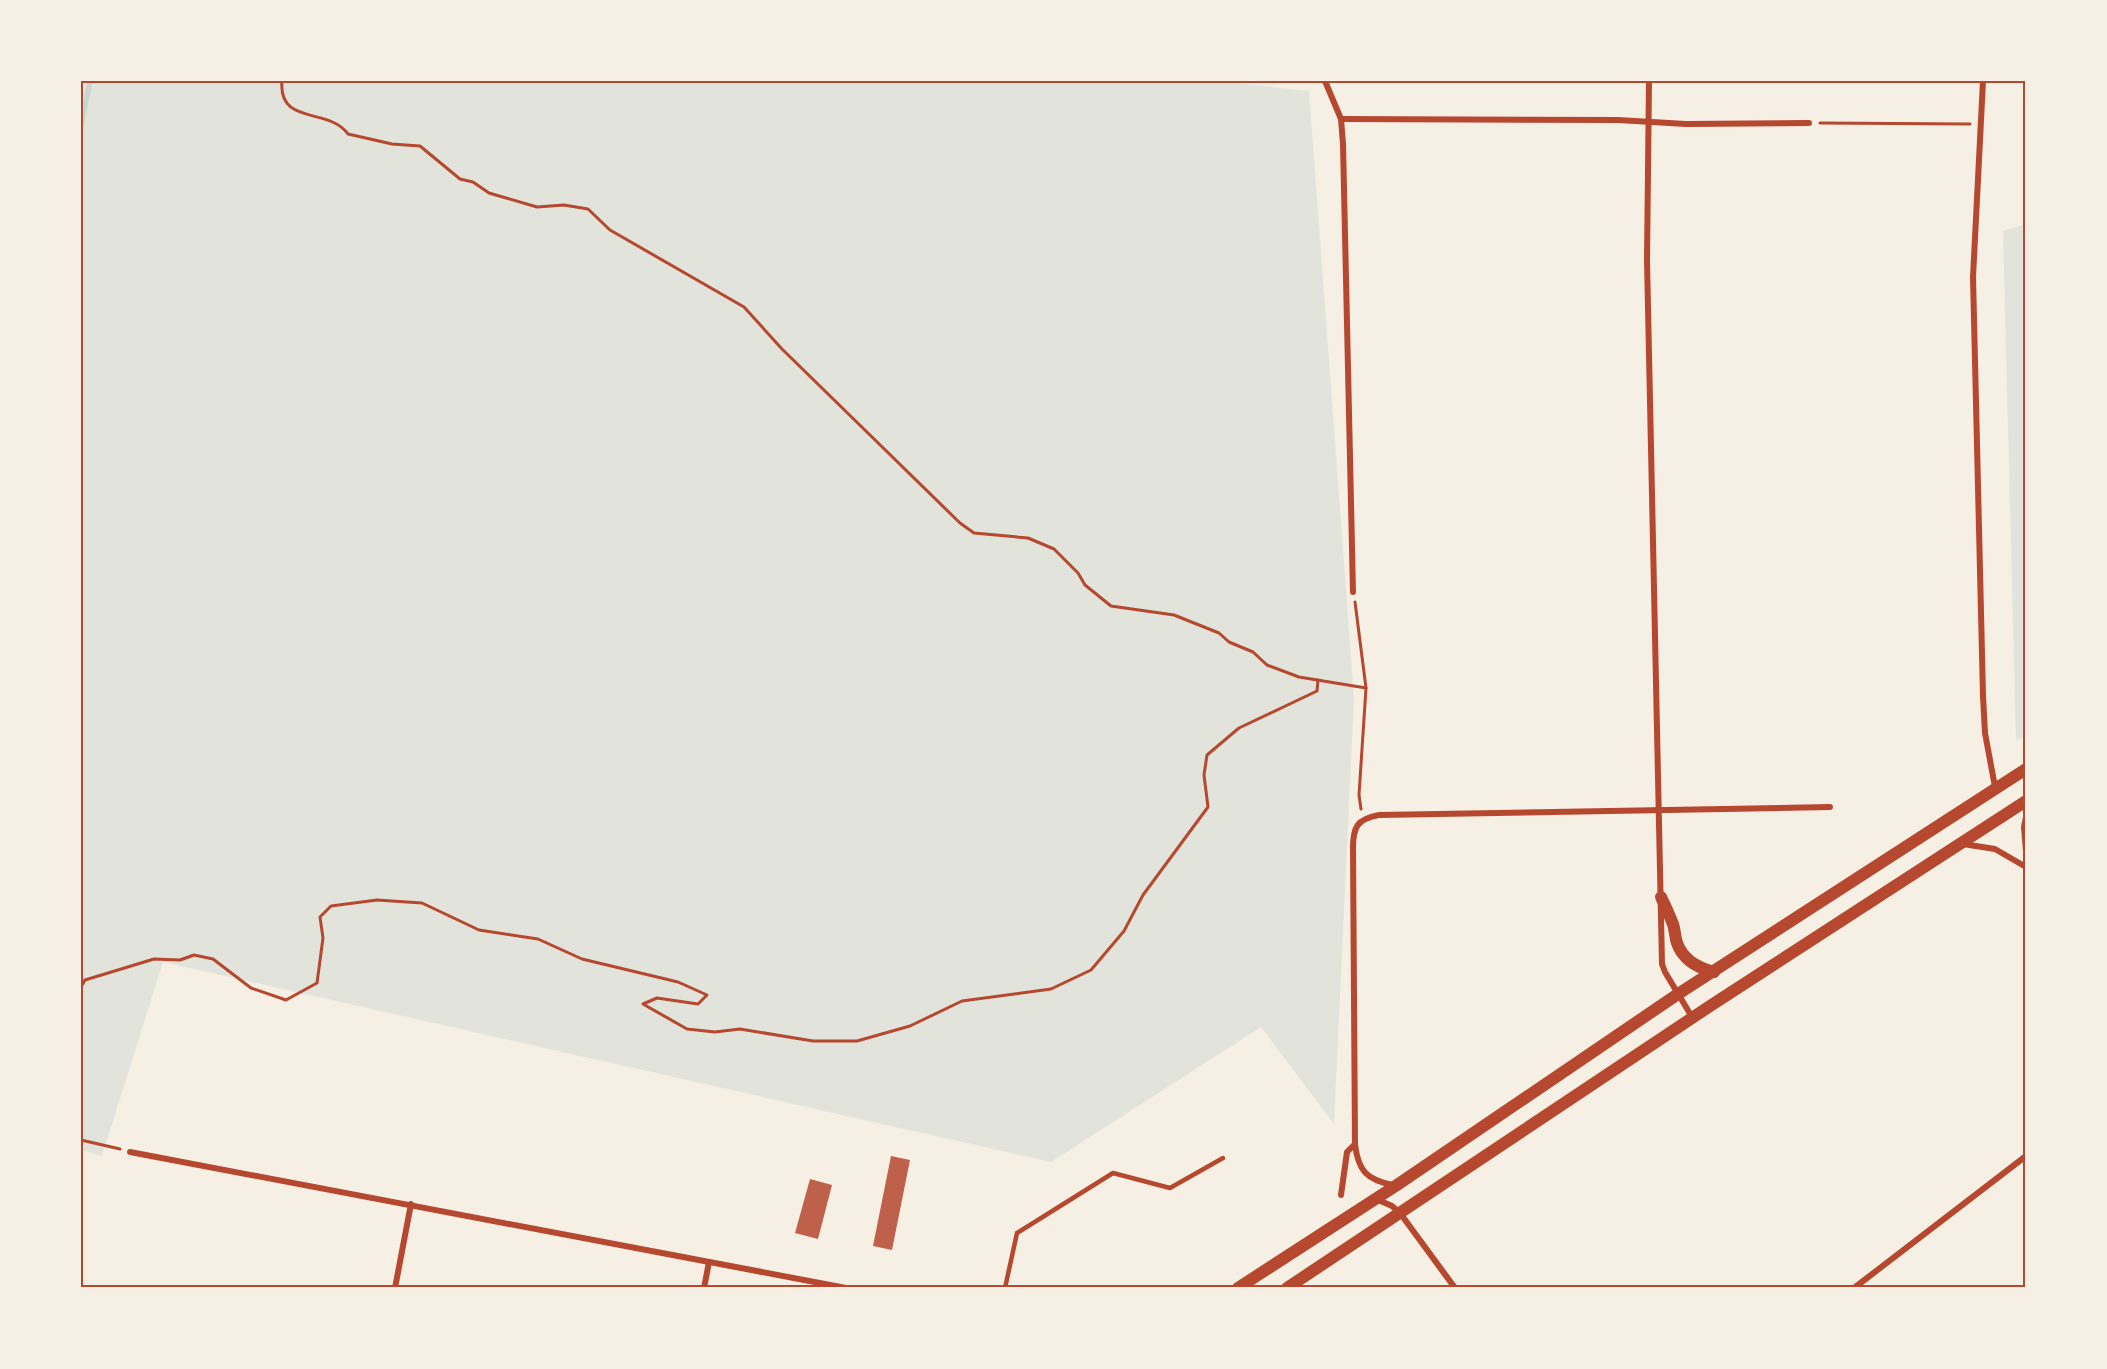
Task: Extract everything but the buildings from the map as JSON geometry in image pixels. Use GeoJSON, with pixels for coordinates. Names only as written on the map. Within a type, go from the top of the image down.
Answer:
{"type":"FeatureCollection","features":[{"type":"Feature","properties":{"kind":"main road"},"geometry":{"type":"LineString","coordinates":[[1238,1288],[1397,1185],[1678,994],[2026,769]]}},
{"type":"Feature","properties":{"kind":"main road"},"geometry":{"type":"LineString","coordinates":[[1287,1288],[1692,1017],[2026,801]]}},
{"type":"Feature","properties":{"kind":"main road"},"geometry":{"type":"LineString","coordinates":[[1661,897],[1681,952],[1700,968],[1714,972]]}},
{"type":"Feature","properties":{"kind":"street"},"geometry":{"type":"LineString","coordinates":[[1325,81],[1341,119],[1353,592]]}},
{"type":"Feature","properties":{"kind":"street"},"geometry":{"type":"LineString","coordinates":[[1649,81],[1647,260],[1662,964],[1692,1017]]}},
{"type":"Feature","properties":{"kind":"street"},"geometry":{"type":"LineString","coordinates":[[1983,81],[1973,277],[1983,696],[1985,733],[1995,787]]}},
{"type":"Feature","properties":{"kind":"street"},"geometry":{"type":"LineString","coordinates":[[1341,119],[1809,123]]}},
{"type":"Feature","properties":{"kind":"street"},"geometry":{"type":"LineString","coordinates":[[1397,1185],[1384,1183],[1369,1176],[1357,1159],[1355,1144],[1353,833],[1356,826],[1367,817],[1378,815],[1830,807]]}},
{"type":"Feature","properties":{"kind":"street"},"geometry":{"type":"LineString","coordinates":[[2026,817],[2024,827],[2026,851]]}},
{"type":"Feature","properties":{"kind":"street"},"geometry":{"type":"LineString","coordinates":[[1960,843],[1995,849],[2026,867]]}},
{"type":"Feature","properties":{"kind":"street"},"geometry":{"type":"LineString","coordinates":[[1341,1194],[1347,1152],[1355,1144]]}},
{"type":"Feature","properties":{"kind":"street"},"geometry":{"type":"LineString","coordinates":[[130,1152],[846,1288]]}},
{"type":"Feature","properties":{"kind":"street"},"geometry":{"type":"LineString","coordinates":[[1854,1288],[2026,1156]]}},
{"type":"Feature","properties":{"kind":"street"},"geometry":{"type":"LineString","coordinates":[[1376,1199],[1392,1206],[1400,1213],[1455,1288]]}},
{"type":"Feature","properties":{"kind":"street"},"geometry":{"type":"LineString","coordinates":[[394,1288],[411,1204]]}},
{"type":"Feature","properties":{"kind":"street"},"geometry":{"type":"LineString","coordinates":[[704,1288],[709,1262]]}},
{"type":"Feature","properties":{"kind":"lane"},"geometry":{"type":"LineString","coordinates":[[1005,1288],[1017,1233],[1113,1173],[1170,1188],[1223,1158]]}},
{"type":"Feature","properties":{"kind":"path"},"geometry":{"type":"LineString","coordinates":[[282,81],[285,99],[293,110],[335,122],[342,126],[348,134],[392,144],[420,146],[460,179],[473,182],[489,193],[537,207],[564,205],[588,209],[610,230],[744,307],[782,349],[960,523],[974,533],[1028,538],[1054,549],[1078,573],[1084,585],[1111,606],[1174,615],[1219,633],[1229,642],[1253,652],[1267,665],[1299,677],[1366,688]]}},
{"type":"Feature","properties":{"kind":"path"},"geometry":{"type":"LineString","coordinates":[[1809,123],[1982,124]]}},
{"type":"Feature","properties":{"kind":"path"},"geometry":{"type":"LineString","coordinates":[[1353,592],[1366,688],[1359,795],[1361,810],[1353,833]]}},
{"type":"Feature","properties":{"kind":"path"},"geometry":{"type":"LineString","coordinates":[[81,987],[85,980],[154,959],[180,960],[194,955],[213,959],[251,988],[286,1000],[317,982],[323,938],[320,917],[331,906],[377,900],[422,903],[479,930],[538,939],[582,959],[678,982],[707,994],[698,1004],[657,998],[644,1004],[687,1029],[715,1032],[740,1029],[813,1041],[857,1041],[910,1026],[962,1001],[1051,989],[1091,970],[1124,931],[1143,895],[1208,807],[1204,775],[1207,755],[1239,728],[1317,691],[1318,680]]}},
{"type":"Feature","properties":{"kind":"path"},"geometry":{"type":"LineString","coordinates":[[81,1140],[130,1152]]}},
{"type":"Feature","properties":{"kind":"shaded area"},"geometry":{"type":"Polygon","coordinates":[[[81,81],[1214,81],[1309,91],[1354,698],[1334,1124],[1261,1027],[1051,1162],[163,962],[102,1156],[81,1150],[81,81]]]}},
{"type":"Feature","properties":{"kind":"shaded area"},"geometry":{"type":"Polygon","coordinates":[[[2026,224],[2026,736],[2016,741],[2003,231],[2026,224]]]}},
{"type":"Feature","properties":{"kind":"waterway"},"geometry":{"type":"LineString","coordinates":[[81,127],[90,81]]}}]}
